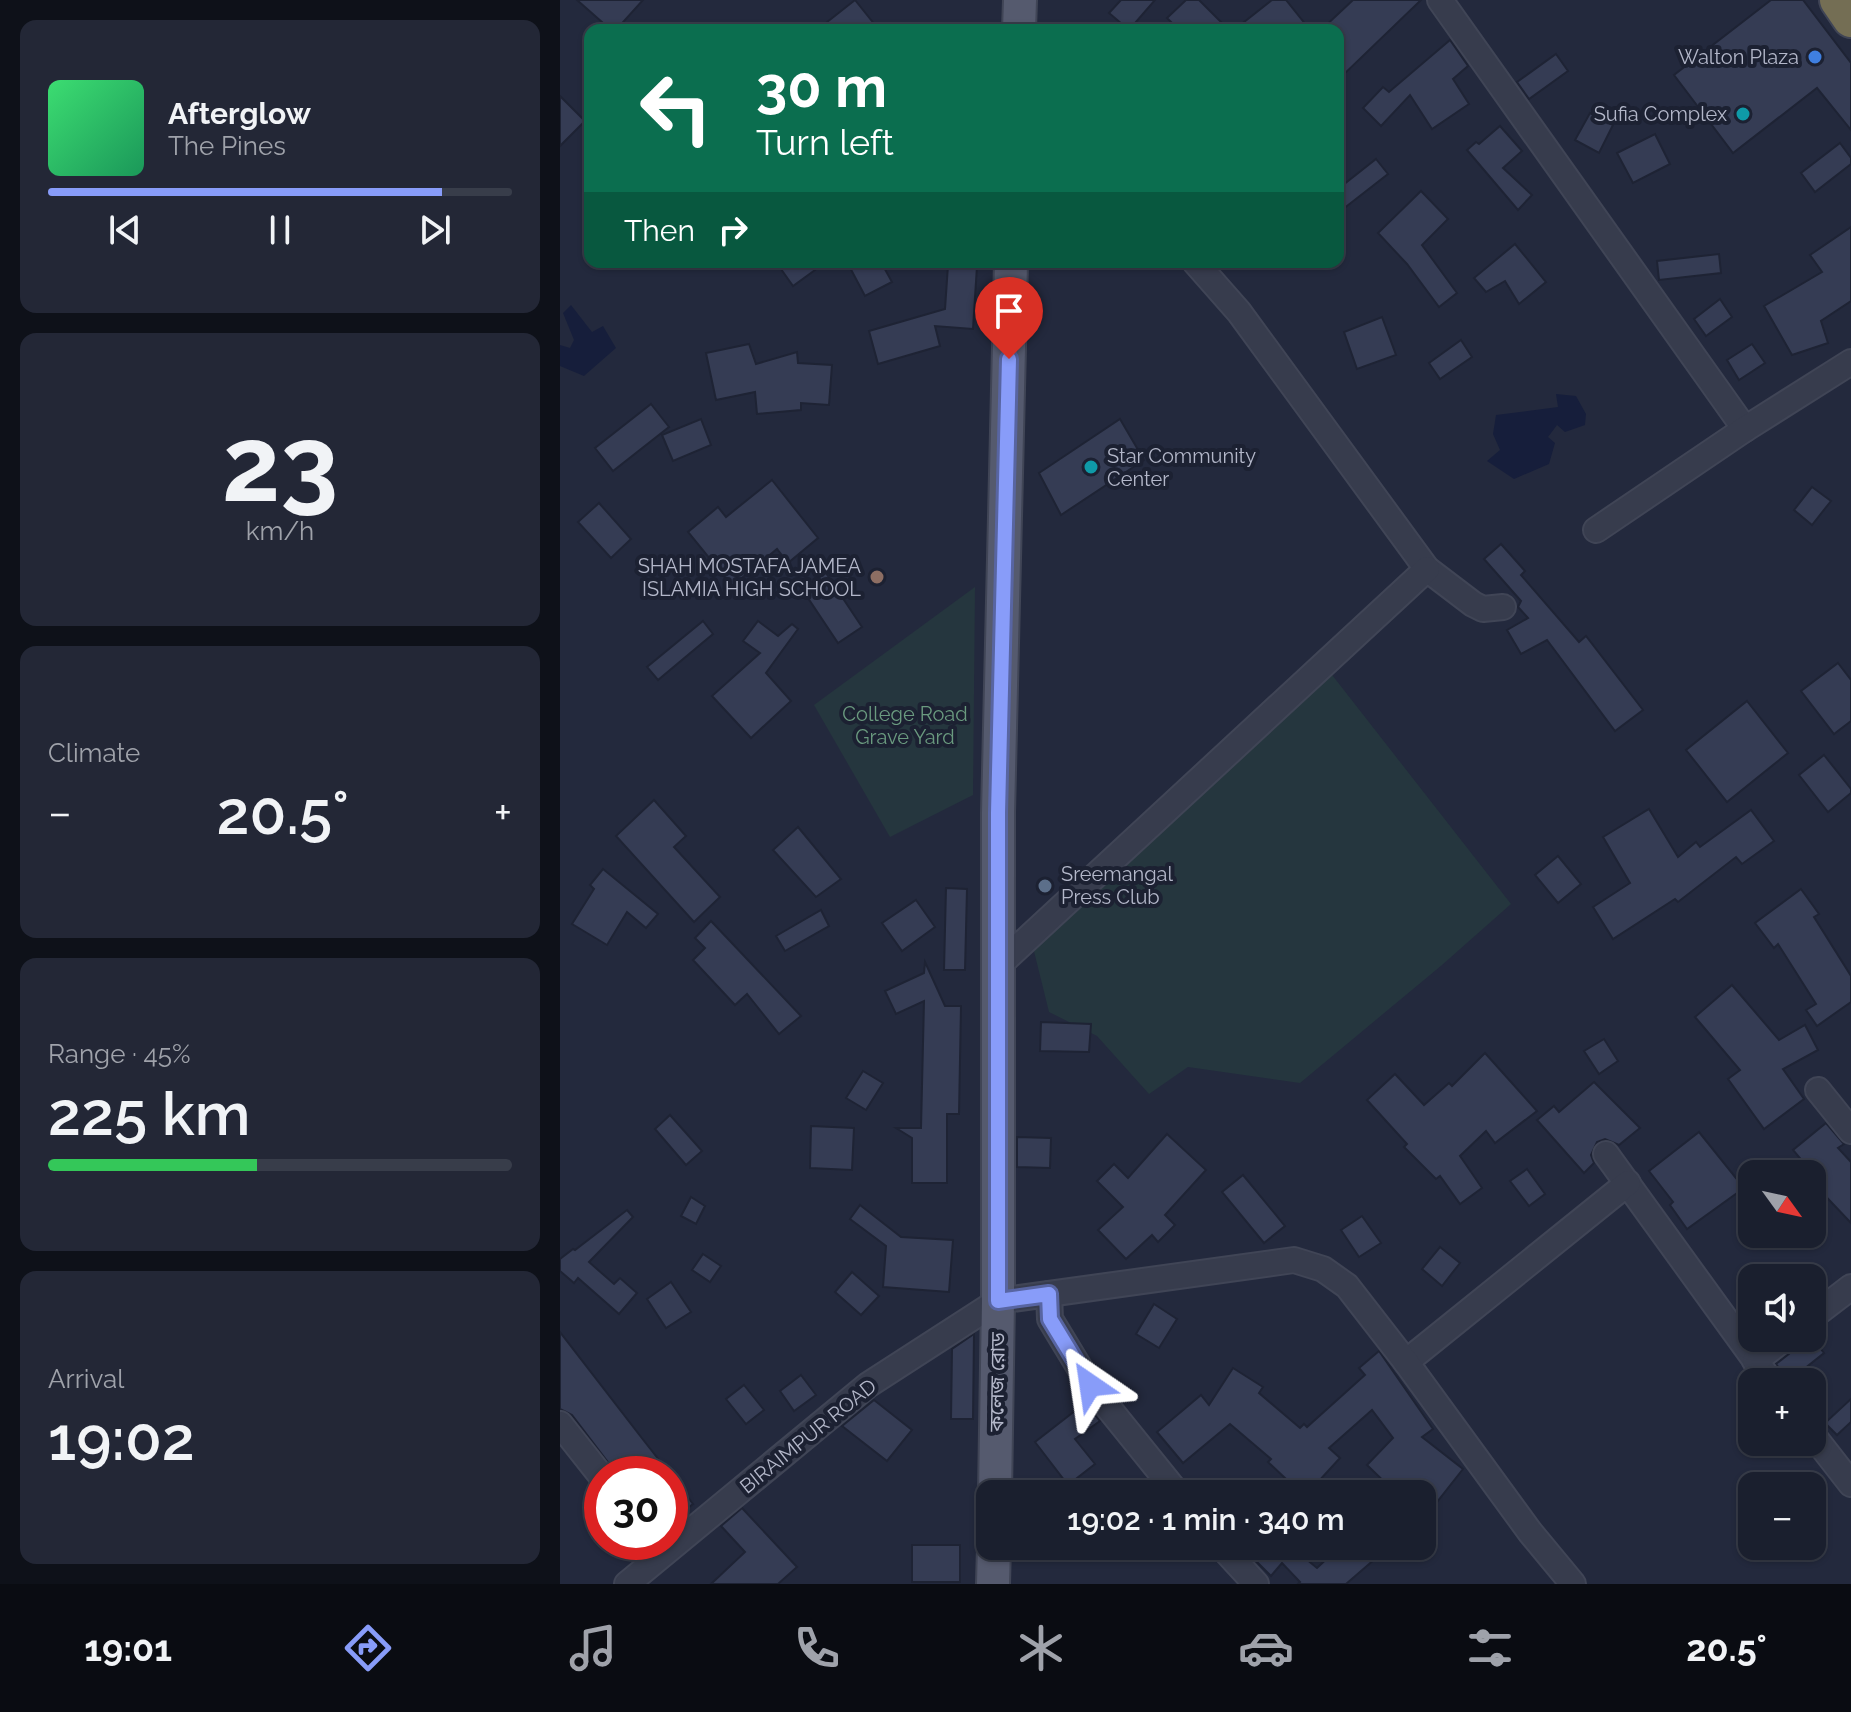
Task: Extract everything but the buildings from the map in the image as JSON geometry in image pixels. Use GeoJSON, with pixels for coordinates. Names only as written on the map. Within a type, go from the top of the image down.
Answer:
{"type":"FeatureCollection","features":[{"type":"Feature","properties":{"kind":"highway"},"geometry":{"type":"LineString","coordinates":[[1838,0],[1851,19]]}},
{"type":"Feature","properties":{"kind":"main road"},"geometry":{"type":"LineString","coordinates":[[1019,24],[1020,0]]}},
{"type":"Feature","properties":{"kind":"main road","name":"কলেজ রোড"},"geometry":{"type":"LineString","coordinates":[[995,1480],[998,813],[1011,268]]}},
{"type":"Feature","properties":{"kind":"main road"},"geometry":{"type":"LineString","coordinates":[[993,1584],[994,1560]]}},
{"type":"Feature","properties":{"kind":"street"},"geometry":{"type":"LineString","coordinates":[[1440,0],[1745,429]]}},
{"type":"Feature","properties":{"kind":"street"},"geometry":{"type":"LineString","coordinates":[[1200,268],[1239,312],[1427,569],[1473,604],[1483,609],[1503,607]]}},
{"type":"Feature","properties":{"kind":"street"},"geometry":{"type":"LineString","coordinates":[[1596,530],[1851,362]]}},
{"type":"Feature","properties":{"kind":"street"},"geometry":{"type":"LineString","coordinates":[[999,965],[1427,569]]}},
{"type":"Feature","properties":{"kind":"street"},"geometry":{"type":"LineString","coordinates":[[1818,1090],[1851,1131]]}},
{"type":"Feature","properties":{"kind":"street"},"geometry":{"type":"LineString","coordinates":[[1606,1154],[1760,1368]]}},
{"type":"Feature","properties":{"kind":"street"},"geometry":{"type":"LineString","coordinates":[[1406,1362],[1628,1183]]}},
{"type":"Feature","properties":{"kind":"street"},"geometry":{"type":"LineString","coordinates":[[998,1301],[1294,1260],[1323,1269],[1347,1286],[1530,1532],[1573,1584]]}},
{"type":"Feature","properties":{"kind":"street"},"geometry":{"type":"LineString","coordinates":[[1826,1306],[1851,1287]]}},
{"type":"Feature","properties":{"kind":"street"},"geometry":{"type":"LineString","coordinates":[[1049,1294],[1050,1319],[1090,1385],[1167,1480]]}},
{"type":"Feature","properties":{"kind":"street","name":"BIRAIMPUR ROAD"},"geometry":{"type":"LineString","coordinates":[[688,1525],[868,1385],[998,1301]]}},
{"type":"Feature","properties":{"kind":"street"},"geometry":{"type":"LineString","coordinates":[[1755,1361],[1767,1352]]}},
{"type":"Feature","properties":{"kind":"street"},"geometry":{"type":"LineString","coordinates":[[560,1424],[585,1456]]}},
{"type":"Feature","properties":{"kind":"street"},"geometry":{"type":"LineString","coordinates":[[1826,1452],[1851,1484]]}},
{"type":"Feature","properties":{"kind":"street","name":"BIRAIMPUR ROAD"},"geometry":{"type":"LineString","coordinates":[[627,1584],[648,1560]]}},
{"type":"Feature","properties":{"kind":"street"},"geometry":{"type":"LineString","coordinates":[[1234,1560],[1256,1584]]}},
{"type":"Feature","properties":{"kind":"green space","name":"College Road Grave Yard"},"geometry":{"type":"Polygon","coordinates":[[[975,587],[973,795],[890,837],[814,705],[975,587]]]}},
{"type":"Feature","properties":{"kind":"green space"},"geometry":{"type":"Polygon","coordinates":[[[1329,671],[1511,904],[1300,1083],[1188,1067],[1149,1094],[1097,1036],[1049,1012],[1030,935],[1329,671]]]}},
{"type":"Feature","properties":{"kind":"water"},"geometry":{"type":"Polygon","coordinates":[[[571,305],[592,332],[603,326],[616,348],[584,376],[560,366],[560,345],[570,348],[574,340],[563,313],[571,305]]]}},
{"type":"Feature","properties":{"kind":"water"},"geometry":{"type":"Polygon","coordinates":[[[1556,394],[1576,396],[1586,414],[1585,425],[1565,432],[1557,425],[1548,437],[1555,443],[1549,464],[1514,479],[1487,461],[1500,450],[1493,434],[1496,415],[1558,407],[1556,394]]]}},
{"type":"Feature","properties":{"kind":"place","name":"Walton Plaza"},"geometry":{"type":"Point","coordinates":[1815,57]}},
{"type":"Feature","properties":{"kind":"place","name":"Sufia Complex"},"geometry":{"type":"Point","coordinates":[1743,114]}},
{"type":"Feature","properties":{"kind":"place","name":"Star Community Center"},"geometry":{"type":"Point","coordinates":[1091,467]}},
{"type":"Feature","properties":{"kind":"place","name":"SHAH MOSTAFA JAMEA ISLAMIA HIGH SCHOOL"},"geometry":{"type":"Point","coordinates":[877,577]}},
{"type":"Feature","properties":{"kind":"place","name":"Sreemangal Press Club"},"geometry":{"type":"Point","coordinates":[1045,886]}},
{"type":"Feature","properties":{"kind":"route"},"geometry":{"type":"LineString","coordinates":[[1009,359],[998,813],[998,1301],[1049,1294],[1050,1319],[1090,1385]]}}]}
